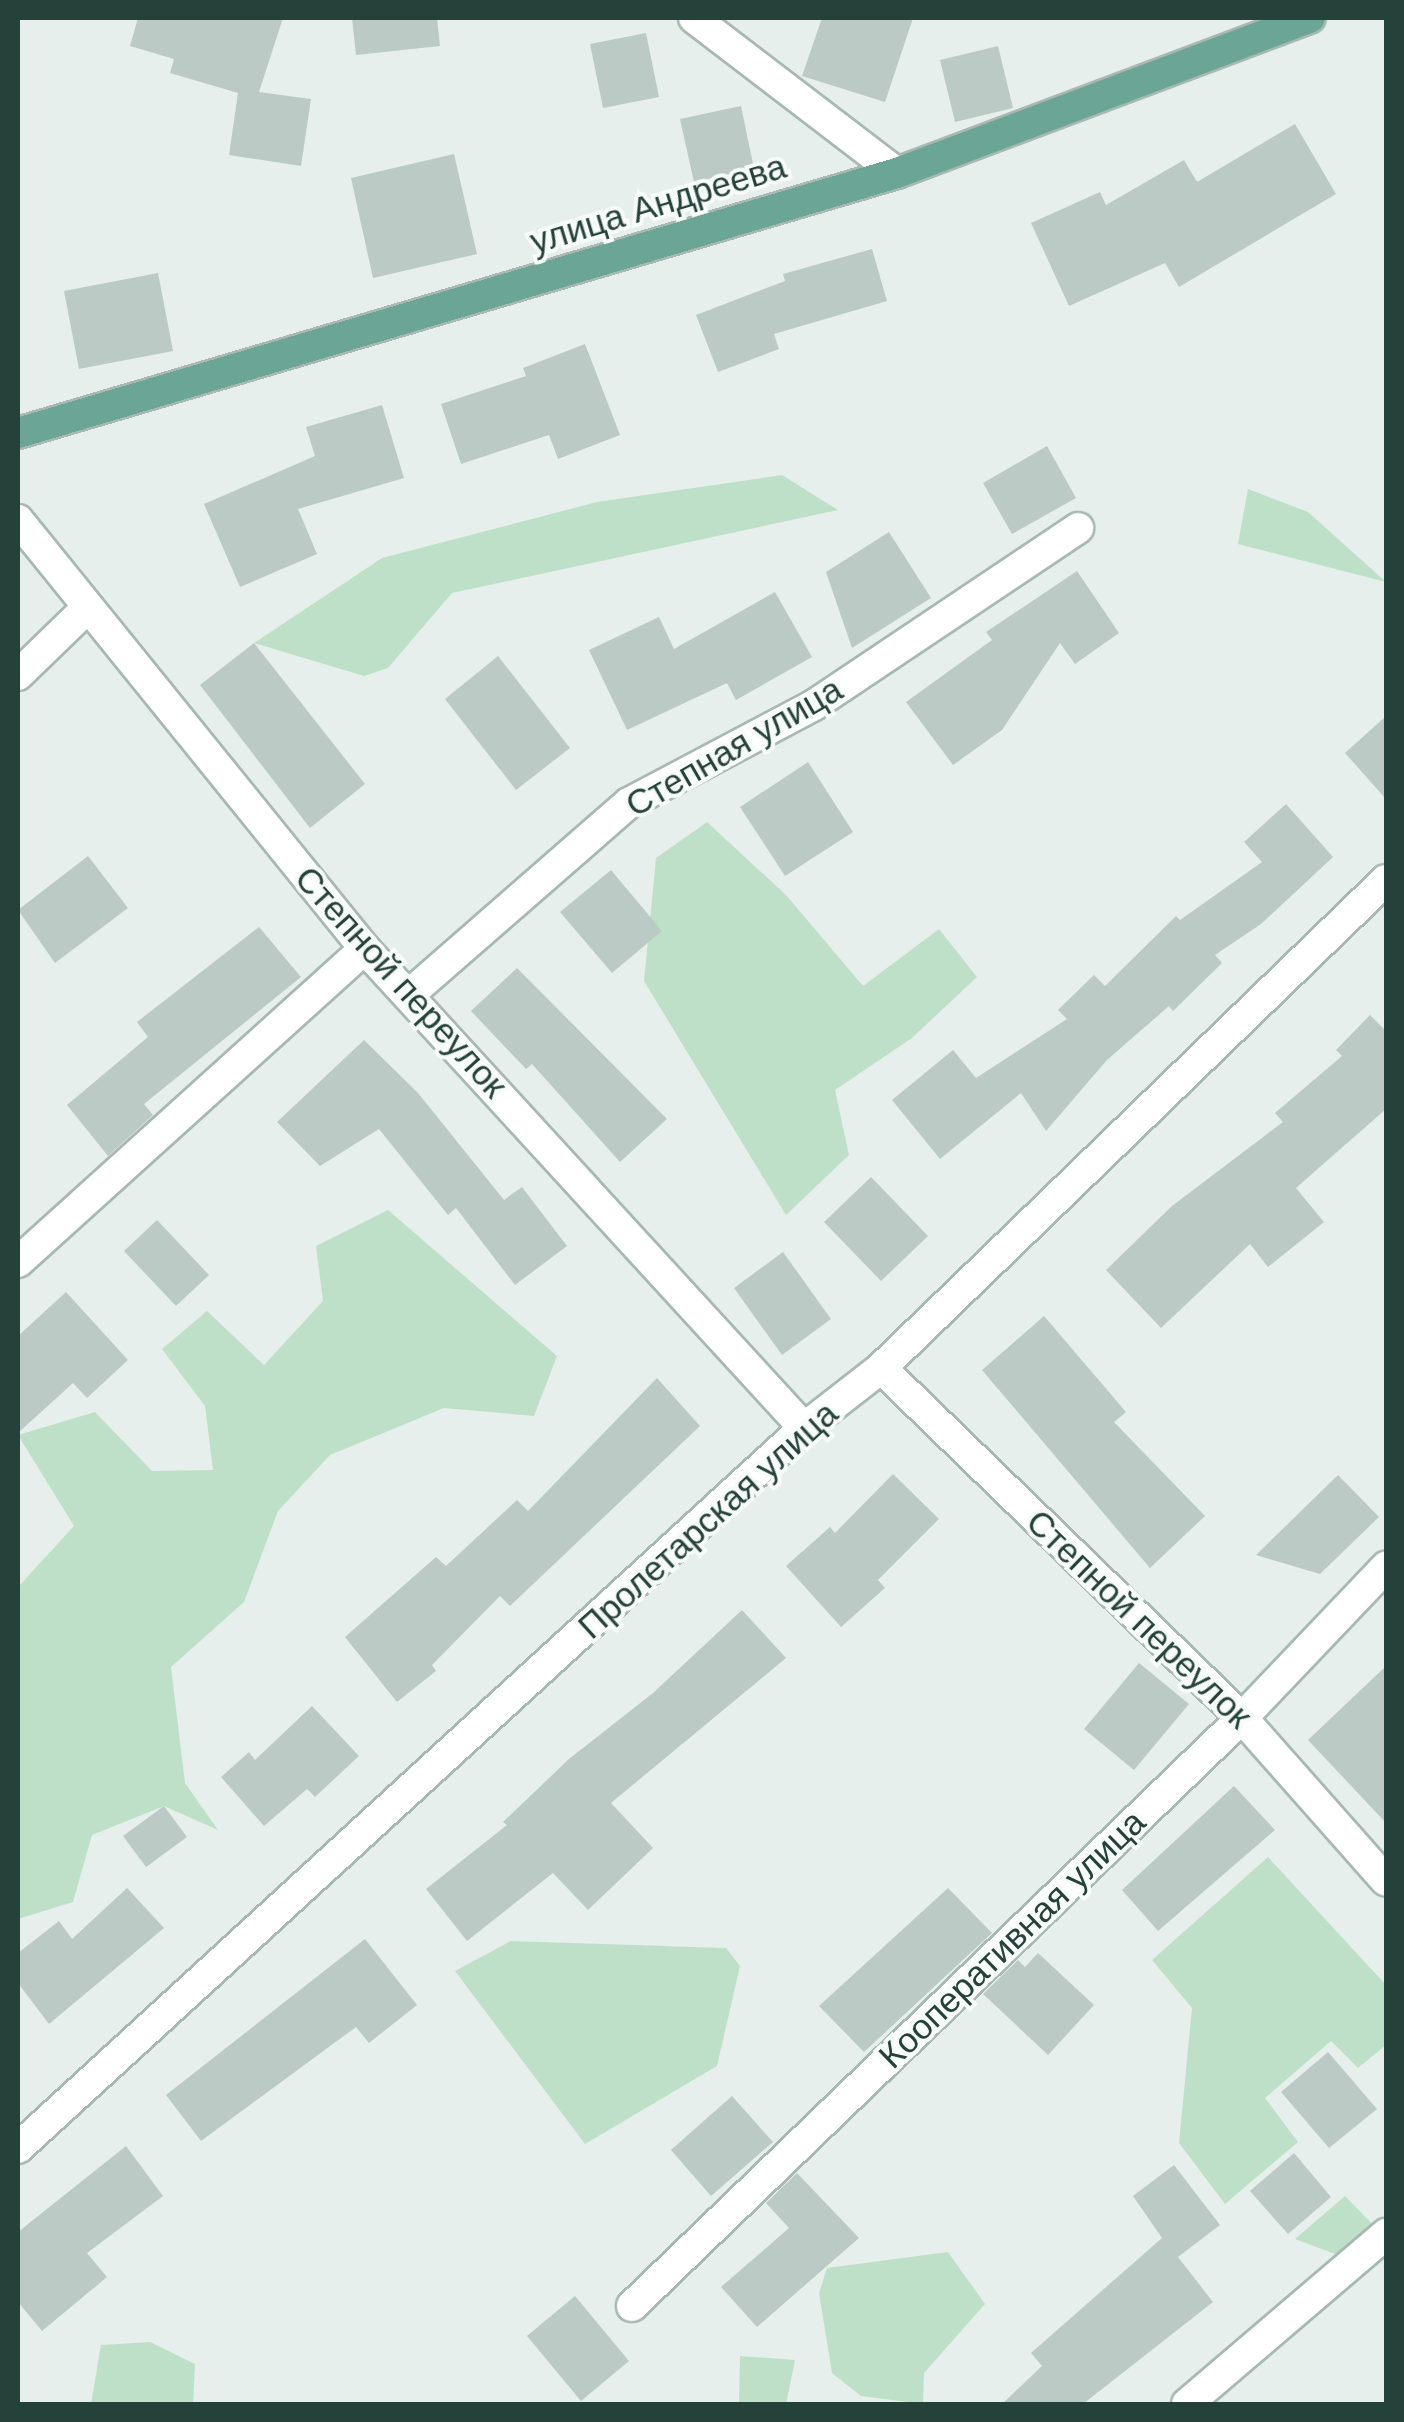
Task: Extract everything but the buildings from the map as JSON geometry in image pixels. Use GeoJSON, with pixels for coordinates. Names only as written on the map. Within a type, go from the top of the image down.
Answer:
{"type":"FeatureCollection","features":[{"type":"Feature","properties":{"kind":"main road","name":"улица Андреева"},"geometry":{"type":"LineString","coordinates":[[18,433],[897,172],[1310,18]]}},
{"type":"Feature","properties":{"kind":"street"},"geometry":{"type":"LineString","coordinates":[[694,18],[897,172]]}},
{"type":"Feature","properties":{"kind":"street","name":"Степной переулок"},"geometry":{"type":"LineString","coordinates":[[18,520],[364,949],[411,994],[804,1428]]}},
{"type":"Feature","properties":{"kind":"street","name":"Степная улица"},"geometry":{"type":"LineString","coordinates":[[411,994],[628,803],[814,704],[1078,528]]}},
{"type":"Feature","properties":{"kind":"street"},"geometry":{"type":"LineString","coordinates":[[18,674],[86,609]]}},
{"type":"Feature","properties":{"kind":"street","name":"Пролетарская улица"},"geometry":{"type":"LineString","coordinates":[[18,2148],[804,1428],[881,1368],[1386,880]]}},
{"type":"Feature","properties":{"kind":"street"},"geometry":{"type":"LineString","coordinates":[[18,1262],[364,949]]}},
{"type":"Feature","properties":{"kind":"street","name":"Степной переулок"},"geometry":{"type":"LineString","coordinates":[[881,1368],[1242,1718],[1386,1881]]}},
{"type":"Feature","properties":{"kind":"street","name":"Кооперативная улица"},"geometry":{"type":"LineString","coordinates":[[632,2306],[1242,1718],[1386,1567]]}},
{"type":"Feature","properties":{"kind":"street"},"geometry":{"type":"LineString","coordinates":[[1186,2404],[1386,2234]]}},
{"type":"Feature","properties":{"kind":"green space"},"geometry":{"type":"Polygon","coordinates":[[[782,475],[838,510],[452,593],[388,668],[364,676],[254,643],[382,558],[597,502],[782,475]]]}},
{"type":"Feature","properties":{"kind":"green space"},"geometry":{"type":"Polygon","coordinates":[[[1248,489],[1308,512],[1386,582],[1238,544],[1248,489]]]}},
{"type":"Feature","properties":{"kind":"green space"},"geometry":{"type":"Polygon","coordinates":[[[707,822],[786,895],[863,986],[939,929],[977,977],[912,1038],[835,1090],[849,1155],[786,1215],[644,981],[656,858],[707,822]]]}},
{"type":"Feature","properties":{"kind":"green space"},"geometry":{"type":"Polygon","coordinates":[[[388,1210],[557,1356],[534,1416],[444,1408],[330,1455],[278,1511],[244,1602],[171,1667],[185,1783],[218,1830],[164,1806],[92,1835],[73,1902],[18,1919],[18,1587],[74,1526],[18,1435],[95,1412],[152,1471],[213,1470],[205,1406],[162,1349],[207,1311],[264,1365],[323,1301],[316,1246],[388,1210]]]}},
{"type":"Feature","properties":{"kind":"green space"},"geometry":{"type":"Polygon","coordinates":[[[1268,1857],[1386,1985],[1386,2045],[1358,2068],[1331,2041],[1265,2098],[1298,2142],[1225,2204],[1179,2143],[1192,2008],[1152,1960],[1268,1857]]]}},
{"type":"Feature","properties":{"kind":"green space"},"geometry":{"type":"Polygon","coordinates":[[[511,1941],[726,1948],[740,1966],[717,2066],[585,2144],[455,1971],[511,1941]]]}},
{"type":"Feature","properties":{"kind":"green space"},"geometry":{"type":"Polygon","coordinates":[[[1345,2196],[1381,2233],[1351,2260],[1295,2239],[1345,2196]]]}},
{"type":"Feature","properties":{"kind":"green space"},"geometry":{"type":"Polygon","coordinates":[[[948,2252],[985,2304],[924,2373],[923,2404],[861,2396],[832,2373],[819,2293],[827,2268],[948,2252]]]}},
{"type":"Feature","properties":{"kind":"green space"},"geometry":{"type":"Polygon","coordinates":[[[150,2342],[195,2364],[193,2404],[91,2404],[101,2345],[150,2342]]]}},
{"type":"Feature","properties":{"kind":"green space"},"geometry":{"type":"Polygon","coordinates":[[[740,2356],[795,2360],[786,2404],[739,2404],[740,2356]]]}}]}
